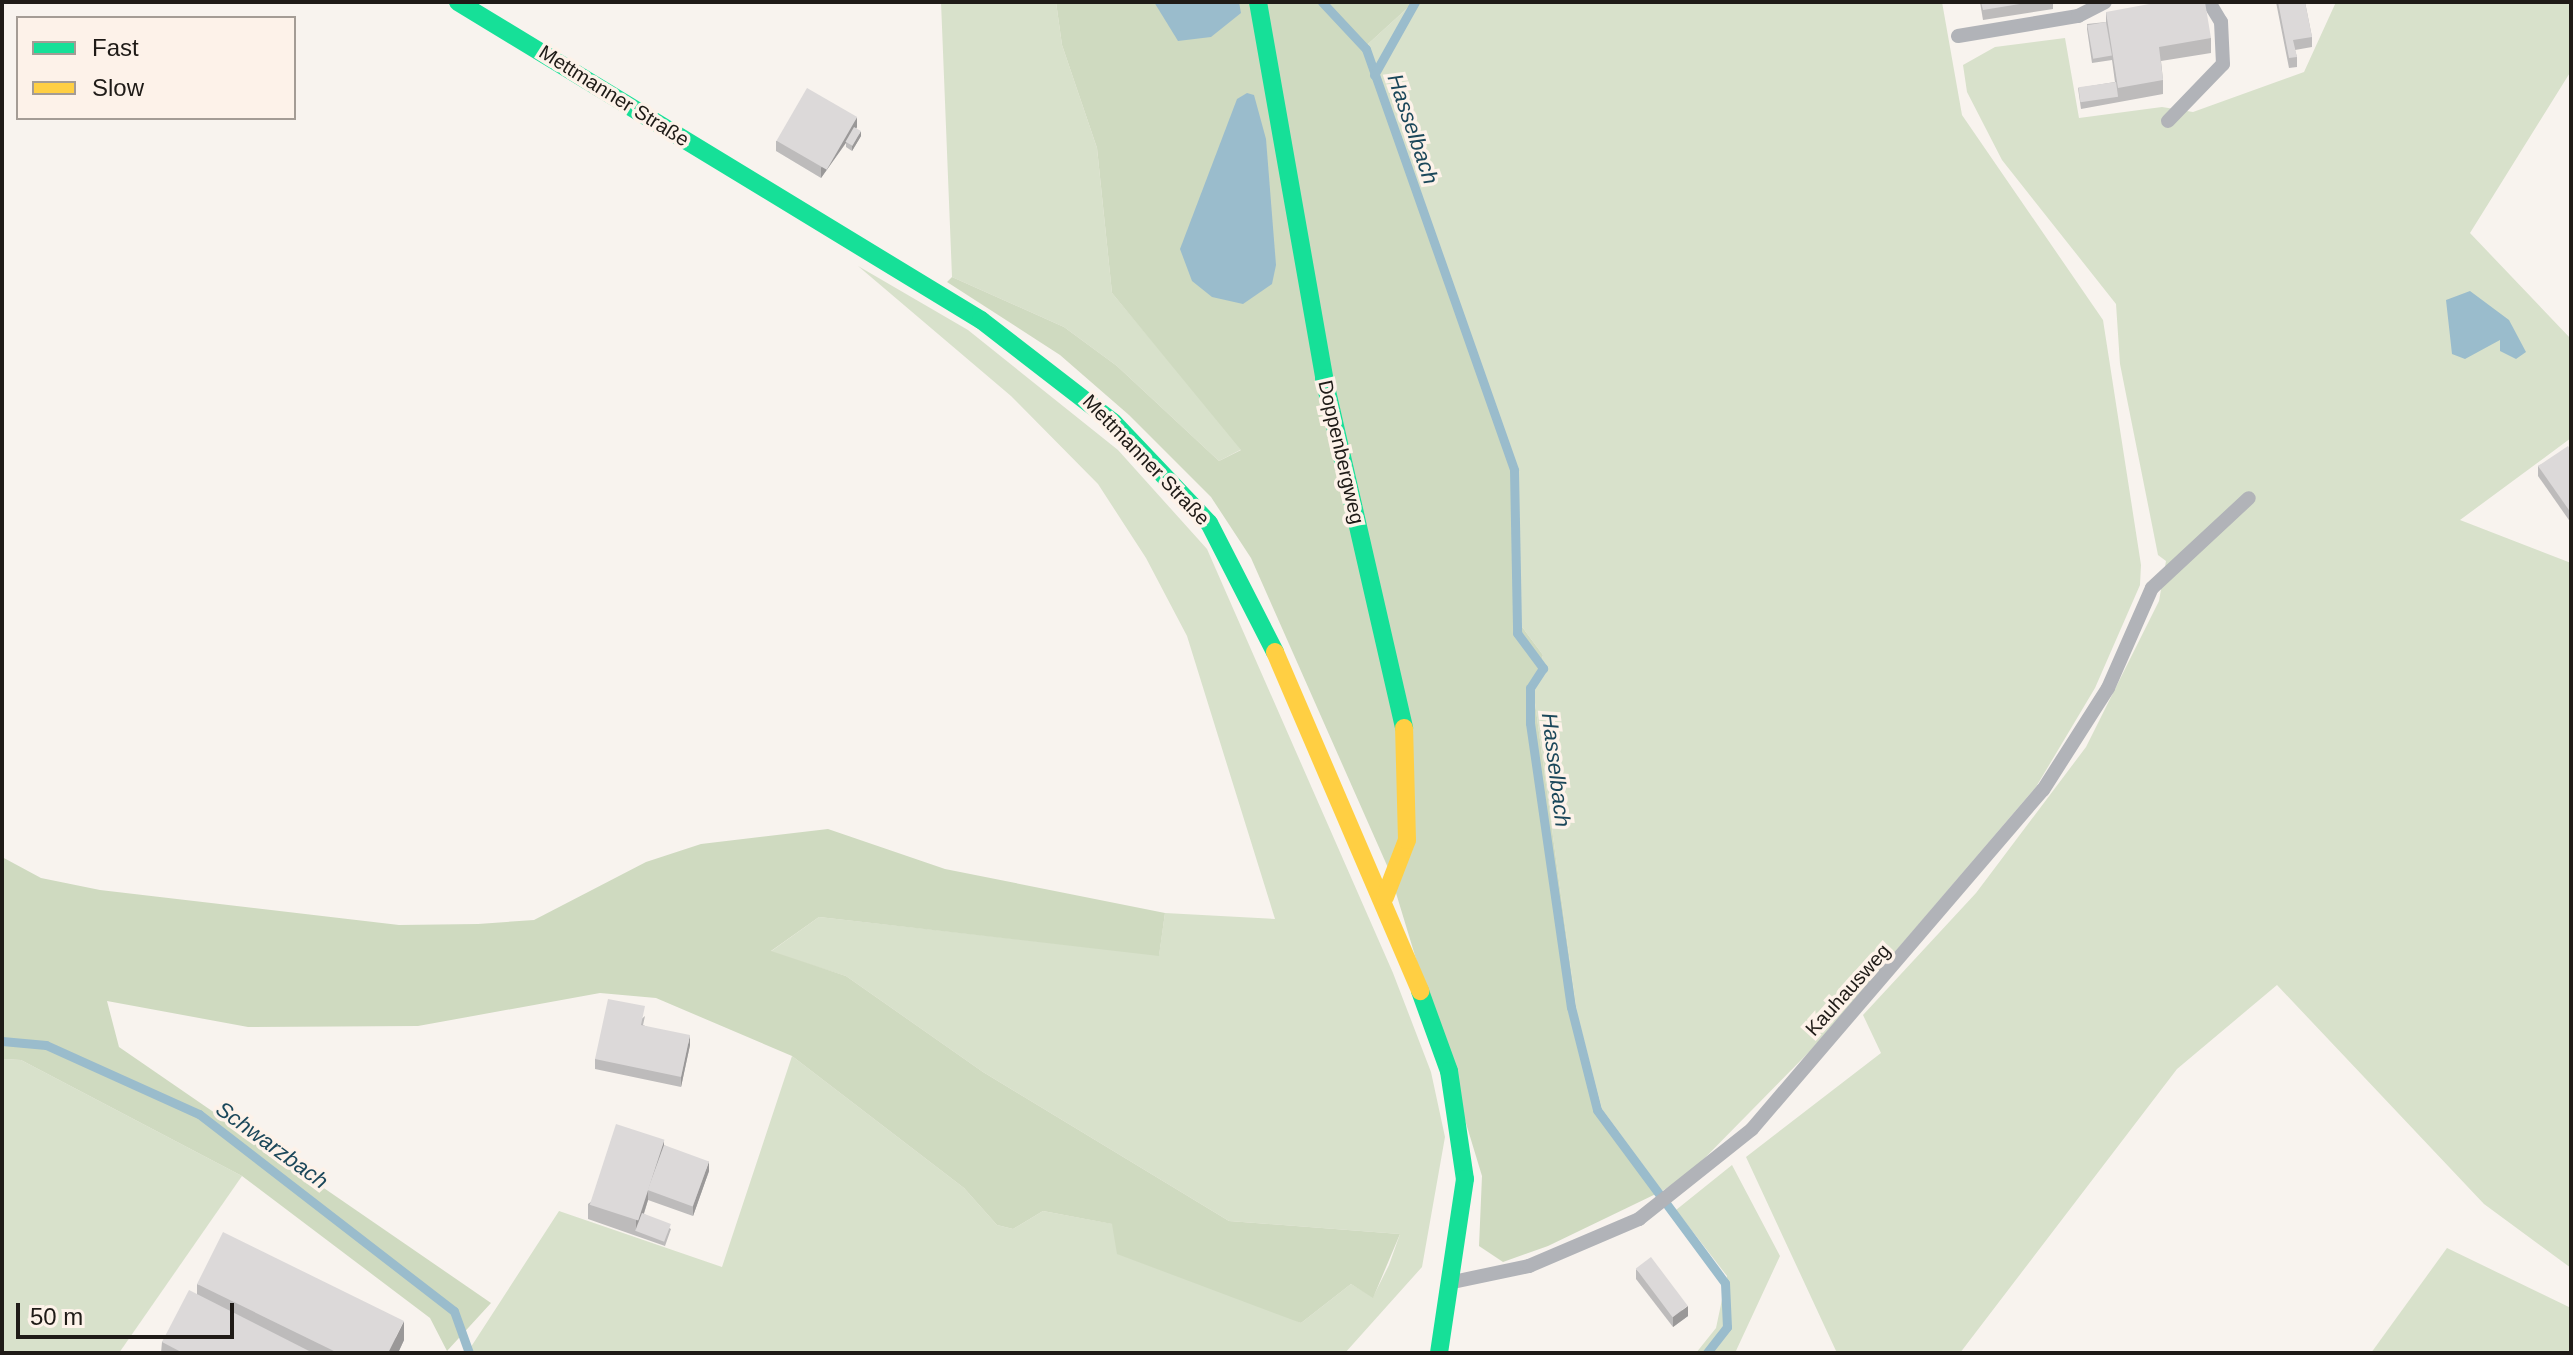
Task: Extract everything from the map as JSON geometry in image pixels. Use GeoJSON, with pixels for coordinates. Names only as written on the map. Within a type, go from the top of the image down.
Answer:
{"type":"FeatureCollection","features":[{"type":"Feature","properties":{"kind":"main road","name":"Mettmanner Straße"},"geometry":{"type":"LineString","coordinates":[[458,2],[981,320],[1113,422],[1231,556],[1385,897],[1458,1104],[1465,1179],[1453,1282],[1439,1353]]}},
{"type":"Feature","properties":{"kind":"main road","name":"Doppenbergweg"},"geometry":{"type":"LineString","coordinates":[[1258,4],[1324,378],[1404,727],[1407,840],[1385,897]]}},
{"type":"Feature","properties":{"kind":"lane"},"geometry":{"type":"LineString","coordinates":[[1958,36],[2078,16],[2105,2]]}},
{"type":"Feature","properties":{"kind":"lane"},"geometry":{"type":"LineString","coordinates":[[2168,121],[2223,64],[2221,22],[2209,2]]}},
{"type":"Feature","properties":{"kind":"lane","name":"Kauhausweg"},"geometry":{"type":"LineString","coordinates":[[1453,1282],[1529,1266],[1639,1219],[1690,1182],[1752,1129],[2043,790],[2108,688],[2152,588],[2249,498]]}},
{"type":"Feature","properties":{"kind":"green space"},"geometry":{"type":"Polygon","coordinates":[[[941,2],[1056,2],[1062,45],[1097,148],[1112,293],[1242,449],[1219,461],[1117,366],[1064,327],[952,277],[941,2]]]}},
{"type":"Feature","properties":{"kind":"green space"},"geometry":{"type":"Polygon","coordinates":[[[1056,2],[1414,2],[1368,44],[1517,471],[1520,624],[1543,655],[1533,688],[1577,1014],[1602,1109],[1662,1191],[1548,1246],[1503,1262],[1479,1246],[1482,1176],[1389,870],[1251,558],[1211,497],[1129,415],[1060,355],[947,282],[952,277],[1064,327],[1117,366],[1219,461],[1241,450],[1112,293],[1097,148],[1062,45],[1056,2]]]}},
{"type":"Feature","properties":{"kind":"green space"},"geometry":{"type":"Polygon","coordinates":[[[1414,2],[1942,2],[1962,115],[2103,320],[2141,565],[2140,585],[2095,688],[2036,787],[1811,1050],[1688,1175],[1662,1191],[1602,1109],[1577,1014],[1533,688],[1543,655],[1520,624],[1517,470],[1368,44],[1414,2]]]}},
{"type":"Feature","properties":{"kind":"green space"},"geometry":{"type":"Polygon","coordinates":[[[2336,2],[2571,2],[2571,71],[2470,233],[2571,339],[2571,438],[2460,520],[2571,563],[2571,1268],[2484,1204],[2277,985],[2177,1069],[1960,1353],[1837,1353],[1746,1157],[1881,1053],[1863,1015],[1976,893],[2086,747],[2159,601],[2166,561],[2158,555],[2120,364],[2116,304],[2002,160],[1967,92],[1963,65],[1995,47],[2065,38],[2079,118],[2162,107],[2193,112],[2304,72],[2336,2]]]}},
{"type":"Feature","properties":{"kind":"green space"},"geometry":{"type":"Polygon","coordinates":[[[858,266],[968,330],[1118,450],[1207,549],[1393,973],[1431,1072],[1445,1137],[1422,1267],[1345,1353],[467,1353],[559,1211],[722,1267],[792,1056],[964,1188],[997,1225],[1013,1229],[1043,1211],[1113,1224],[1301,1323],[1351,1284],[1373,1297],[1389,1265],[1400,1234],[1229,1221],[983,1072],[846,976],[770,952],[819,917],[1159,955],[1165,913],[1275,919],[1187,636],[1146,558],[1098,484],[1011,396],[858,266]]]}},
{"type":"Feature","properties":{"kind":"green space"},"geometry":{"type":"Polygon","coordinates":[[[828,829],[945,869],[1165,913],[1159,956],[819,917],[771,951],[846,976],[983,1072],[1229,1221],[1400,1234],[1373,1298],[1351,1284],[1301,1323],[1117,1254],[1112,1224],[1043,1211],[1013,1229],[997,1225],[964,1188],[792,1056],[656,998],[600,993],[418,1026],[248,1027],[107,1001],[119,1047],[491,1303],[447,1351],[430,1318],[242,1176],[21,1060],[2,1059],[2,857],[41,878],[100,890],[399,925],[478,924],[534,920],[646,862],[701,844],[828,829]]]}},
{"type":"Feature","properties":{"kind":"green space"},"geometry":{"type":"Polygon","coordinates":[[[2,1059],[21,1060],[242,1176],[119,1353],[2,1353],[2,1059]]]}},
{"type":"Feature","properties":{"kind":"green space"},"geometry":{"type":"Polygon","coordinates":[[[1732,1165],[1780,1256],[1735,1353],[1696,1353],[1716,1328],[1727,1276],[1676,1210],[1732,1165]]]}},
{"type":"Feature","properties":{"kind":"green space"},"geometry":{"type":"Polygon","coordinates":[[[2447,1248],[2571,1308],[2571,1353],[2371,1353],[2447,1248]]]}},
{"type":"Feature","properties":{"kind":"water"},"geometry":{"type":"Polygon","coordinates":[[[1154,2],[1239,2],[1241,13],[1211,37],[1178,41],[1154,2]]]}},
{"type":"Feature","properties":{"kind":"water"},"geometry":{"type":"Polygon","coordinates":[[[1247,93],[1254,95],[1266,139],[1276,265],[1272,284],[1243,304],[1212,297],[1192,281],[1180,249],[1237,99],[1247,93]]]}},
{"type":"Feature","properties":{"kind":"water"},"geometry":{"type":"Polygon","coordinates":[[[2470,291],[2509,320],[2526,352],[2516,359],[2500,351],[2500,340],[2465,359],[2452,354],[2446,300],[2470,291]]]}},
{"type":"Feature","properties":{"kind":"building"},"geometry":{"type":"Polygon","coordinates":[[[1981,2],[2032,2],[1983,10],[1981,2]]]}},
{"type":"Feature","properties":{"kind":"building"},"geometry":{"type":"Polygon","coordinates":[[[2160,2],[2205,2],[2211,38],[2159,47],[2163,80],[2118,88],[2106,12],[2160,2]]]}},
{"type":"Feature","properties":{"kind":"building"},"geometry":{"type":"Polygon","coordinates":[[[2278,2],[2305,2],[2312,37],[2293,40],[2297,57],[2289,58],[2278,2]]]}},
{"type":"Feature","properties":{"kind":"building"},"geometry":{"type":"Polygon","coordinates":[[[2106,22],[2112,55],[2093,59],[2087,25],[2106,22]]]}},
{"type":"Feature","properties":{"kind":"building"},"geometry":{"type":"Polygon","coordinates":[[[2116,82],[2118,97],[2080,102],[2078,87],[2116,82]]]}},
{"type":"Feature","properties":{"kind":"building"},"geometry":{"type":"Polygon","coordinates":[[[807,88],[857,117],[827,170],[776,141],[807,88]]]}},
{"type":"Feature","properties":{"kind":"building"},"geometry":{"type":"Polygon","coordinates":[[[854,127],[861,131],[852,146],[846,142],[854,127]]]}},
{"type":"Feature","properties":{"kind":"building"},"geometry":{"type":"Polygon","coordinates":[[[2568,446],[2571,451],[2571,513],[2538,466],[2568,446]]]}},
{"type":"Feature","properties":{"kind":"building"},"geometry":{"type":"Polygon","coordinates":[[[608,999],[645,1006],[641,1025],[690,1035],[681,1077],[595,1059],[608,999]]]}},
{"type":"Feature","properties":{"kind":"building"},"geometry":{"type":"Polygon","coordinates":[[[616,1124],[665,1140],[638,1221],[590,1205],[616,1124]]]}},
{"type":"Feature","properties":{"kind":"building"},"geometry":{"type":"Polygon","coordinates":[[[664,1145],[709,1161],[693,1207],[648,1190],[664,1145]]]}},
{"type":"Feature","properties":{"kind":"building"},"geometry":{"type":"Polygon","coordinates":[[[642,1213],[671,1224],[664,1242],[635,1231],[642,1213]]]}},
{"type":"Feature","properties":{"kind":"building"},"geometry":{"type":"Polygon","coordinates":[[[223,1232],[404,1321],[388,1353],[338,1353],[197,1284],[223,1232]]]}},
{"type":"Feature","properties":{"kind":"building"},"geometry":{"type":"Polygon","coordinates":[[[1651,1257],[1688,1306],[1673,1317],[1636,1268],[1651,1257]]]}},
{"type":"Feature","properties":{"kind":"building"},"geometry":{"type":"Polygon","coordinates":[[[189,1290],[313,1353],[183,1353],[162,1342],[189,1290]]]}},
{"type":"Feature","properties":{"kind":"waterway","name":"Hasselbach"},"geometry":{"type":"LineString","coordinates":[[1322,2],[1366,49],[1514,470],[1517,633],[1543,668],[1530,688],[1530,723],[1571,1007],[1597,1110],[1725,1283],[1727,1327],[1707,1353]]}},
{"type":"Feature","properties":{"kind":"waterway"},"geometry":{"type":"LineString","coordinates":[[1374,75],[1415,2]]}},
{"type":"Feature","properties":{"kind":"waterway","name":"Schwarzbach"},"geometry":{"type":"LineString","coordinates":[[2,1041],[46,1045],[199,1114],[454,1311],[469,1353]]}},
{"type":"Feature","properties":{"kind":"traffic: fast"},"geometry":{"type":"LineString","coordinates":[[458,2],[981,320],[1113,422],[1209,523],[1275,652]]}},
{"type":"Feature","properties":{"kind":"traffic: fast"},"geometry":{"type":"LineString","coordinates":[[1258,2],[1324,378],[1404,728]]}},
{"type":"Feature","properties":{"kind":"traffic: fast"},"geometry":{"type":"LineString","coordinates":[[1420,991],[1449,1071],[1465,1179],[1439,1353]]}},
{"type":"Feature","properties":{"kind":"traffic: slow"},"geometry":{"type":"LineString","coordinates":[[1275,652],[1420,991]]}},
{"type":"Feature","properties":{"kind":"traffic: slow"},"geometry":{"type":"LineString","coordinates":[[1385,897],[1407,840],[1404,728]]}}]}
